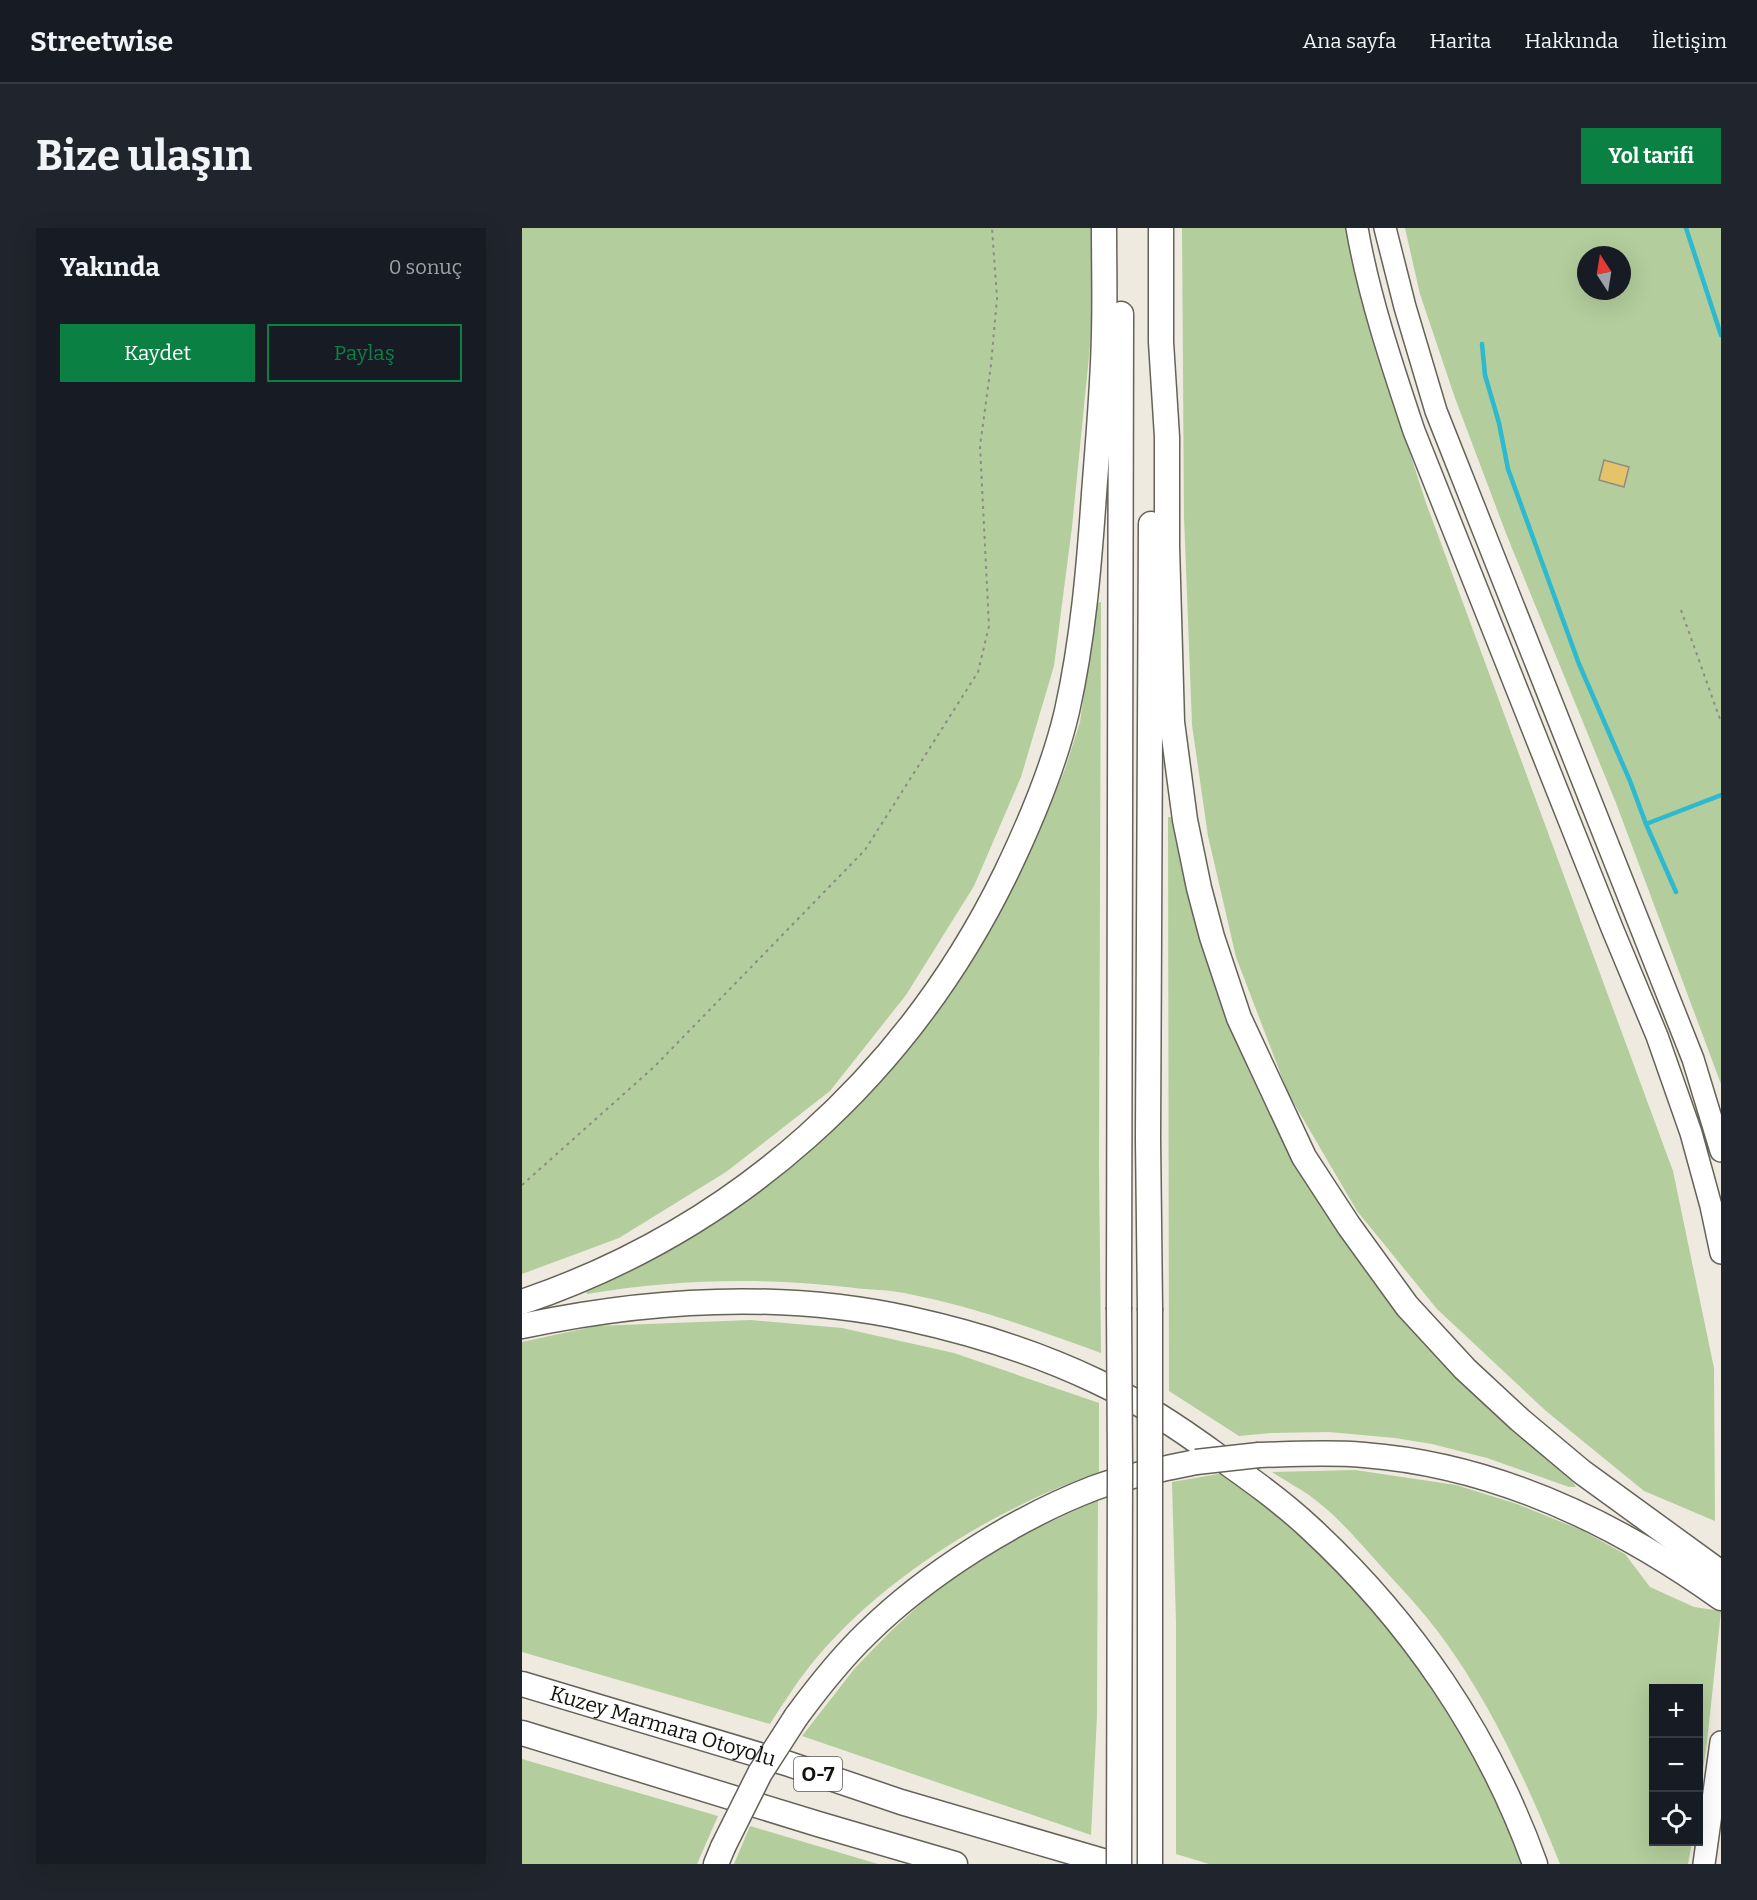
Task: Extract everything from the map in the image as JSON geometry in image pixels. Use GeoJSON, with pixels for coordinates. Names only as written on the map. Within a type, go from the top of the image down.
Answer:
{"type":"FeatureCollection","features":[{"type":"Feature","properties":{"kind":"highway"},"geometry":{"type":"LineString","coordinates":[[522,1302],[621,1262],[673,1235],[762,1175],[856,1091],[895,1047],[948,974],[996,893],[1024,837],[1053,760],[1066,713],[1082,636],[1102,384],[1104,228]]}},
{"type":"Feature","properties":{"kind":"highway"},"geometry":{"type":"LineString","coordinates":[[1117,1862],[1120,1470],[1120,228]]}},
{"type":"Feature","properties":{"kind":"highway"},"geometry":{"type":"LineString","coordinates":[[1161,228],[1161,342],[1167,437],[1167,546],[1172,722],[1185,820],[1199,888],[1239,1018],[1304,1157],[1349,1226],[1407,1306],[1466,1369],[1520,1420],[1688,1562],[1721,1598]]}},
{"type":"Feature","properties":{"kind":"highway"},"geometry":{"type":"LineString","coordinates":[[1150,1864],[1148,1139],[1151,397],[1161,342]]}},
{"type":"Feature","properties":{"kind":"highway"},"geometry":{"type":"LineString","coordinates":[[522,1326],[607,1311],[670,1304],[728,1302],[824,1306],[909,1319],[974,1335],[1044,1359],[1098,1382],[1195,1439],[1268,1492],[1310,1527],[1369,1588],[1425,1657],[1462,1710],[1503,1786],[1536,1864]]}},
{"type":"Feature","properties":{"kind":"highway"},"geometry":{"type":"LineString","coordinates":[[720,1855],[760,1773],[796,1717],[820,1685],[867,1632],[948,1567],[1053,1505],[1137,1474],[1196,1462],[1259,1455],[1364,1455],[1403,1460],[1484,1477],[1520,1489],[1688,1562],[1721,1573]]}},
{"type":"Feature","properties":{"kind":"highway","name":"Kuzey Marmara Otoyolu"},"geometry":{"type":"LineString","coordinates":[[522,1684],[786,1763],[901,1802],[1117,1862]]}},
{"type":"Feature","properties":{"kind":"highway","name":"O-7"},"geometry":{"type":"LineString","coordinates":[[522,1733],[955,1864]]}},
{"type":"Feature","properties":{"kind":"main road"},"geometry":{"type":"LineString","coordinates":[[1357,228],[1377,313],[1414,432],[1612,928],[1658,1036],[1691,1133],[1721,1252]]}},
{"type":"Feature","properties":{"kind":"main road"},"geometry":{"type":"LineString","coordinates":[[1385,228],[1405,307],[1436,411],[1693,1059],[1721,1151]]}},
{"type":"Feature","properties":{"kind":"main road"},"geometry":{"type":"LineString","coordinates":[[1704,1864],[1721,1742]]}},
{"type":"Feature","properties":{"kind":"path"},"geometry":{"type":"LineString","coordinates":[[522,1185],[654,1067],[865,850],[978,672],[989,626],[980,446],[992,365],[997,298],[992,228]]}},
{"type":"Feature","properties":{"kind":"path"},"geometry":{"type":"LineString","coordinates":[[1681,609],[1721,722]]}},
{"type":"Feature","properties":{"kind":"green space"},"geometry":{"type":"Polygon","coordinates":[[[522,228],[1096,228],[1090,346],[1072,527],[1054,666],[1021,777],[974,886],[906,995],[830,1091],[726,1172],[619,1238],[522,1274],[522,228]]]}},
{"type":"Feature","properties":{"kind":"green space"},"geometry":{"type":"Polygon","coordinates":[[[1182,228],[1347,228],[1372,335],[1425,500],[1673,1171],[1714,1368],[1715,1521],[1644,1491],[1546,1411],[1437,1309],[1357,1211],[1288,1093],[1236,957],[1208,836],[1192,725],[1184,516],[1182,228]]]}},
{"type":"Feature","properties":{"kind":"green space"},"geometry":{"type":"Polygon","coordinates":[[[1405,228],[1721,228],[1721,1084],[1616,803],[1507,536],[1455,398],[1420,294],[1405,228]]]}},
{"type":"Feature","properties":{"kind":"green space"},"geometry":{"type":"Polygon","coordinates":[[[1101,602],[1099,1164],[1101,1353],[982,1312],[934,1299],[889,1291],[788,1282],[721,1281],[654,1285],[587,1294],[584,1285],[755,1194],[835,1126],[968,967],[1002,907],[1046,815],[1065,769],[1080,722],[1097,603],[1101,602]]]}},
{"type":"Feature","properties":{"kind":"green space"},"geometry":{"type":"Polygon","coordinates":[[[1168,817],[1171,817],[1201,941],[1221,1001],[1244,1060],[1301,1172],[1372,1279],[1408,1322],[1471,1391],[1570,1478],[1576,1487],[1569,1487],[1487,1458],[1432,1444],[1395,1438],[1329,1432],[1239,1436],[1169,1391],[1168,817]]]}},
{"type":"Feature","properties":{"kind":"green space"},"geometry":{"type":"Polygon","coordinates":[[[751,1320],[842,1328],[954,1353],[1099,1403],[1099,1472],[1020,1505],[941,1550],[904,1577],[837,1635],[809,1667],[770,1724],[522,1652],[522,1342],[596,1326],[751,1320]]]}},
{"type":"Feature","properties":{"kind":"green space"},"geometry":{"type":"Polygon","coordinates":[[[1355,1470],[1456,1485],[1517,1504],[1581,1530],[1625,1554],[1650,1587],[1694,1607],[1721,1611],[1703,1770],[1703,1684],[1649,1684],[1649,1846],[1691,1846],[1688,1864],[1560,1864],[1508,1747],[1477,1691],[1442,1637],[1412,1600],[1335,1516],[1307,1494],[1272,1472],[1355,1470]]]}},
{"type":"Feature","properties":{"kind":"green space"},"geometry":{"type":"Polygon","coordinates":[[[1224,1473],[1292,1524],[1359,1595],[1388,1630],[1441,1703],[1464,1741],[1505,1822],[1522,1864],[1209,1864],[1176,1854],[1176,1622],[1172,1482],[1224,1473]]]}},
{"type":"Feature","properties":{"kind":"green space"},"geometry":{"type":"Polygon","coordinates":[[[1098,1500],[1097,1716],[1091,1835],[802,1736],[855,1668],[940,1586],[1024,1534],[1098,1500]]]}},
{"type":"Feature","properties":{"kind":"green space"},"geometry":{"type":"Polygon","coordinates":[[[522,1759],[718,1816],[697,1864],[522,1864],[522,1759]]]}},
{"type":"Feature","properties":{"kind":"green space"},"geometry":{"type":"Polygon","coordinates":[[[750,1826],[878,1864],[734,1864],[750,1826]]]}},
{"type":"Feature","properties":{"kind":"building"},"geometry":{"type":"Polygon","coordinates":[[[1604,460],[1629,467],[1624,487],[1599,480],[1604,460]]]}},
{"type":"Feature","properties":{"kind":"waterway"},"geometry":{"type":"LineString","coordinates":[[1686,228],[1721,335]]}},
{"type":"Feature","properties":{"kind":"waterway"},"geometry":{"type":"LineString","coordinates":[[1482,344],[1485,375],[1499,423],[1508,469],[1579,664],[1630,781],[1646,824],[1721,795]]}},
{"type":"Feature","properties":{"kind":"waterway"},"geometry":{"type":"LineString","coordinates":[[1646,824],[1676,892]]}}]}
